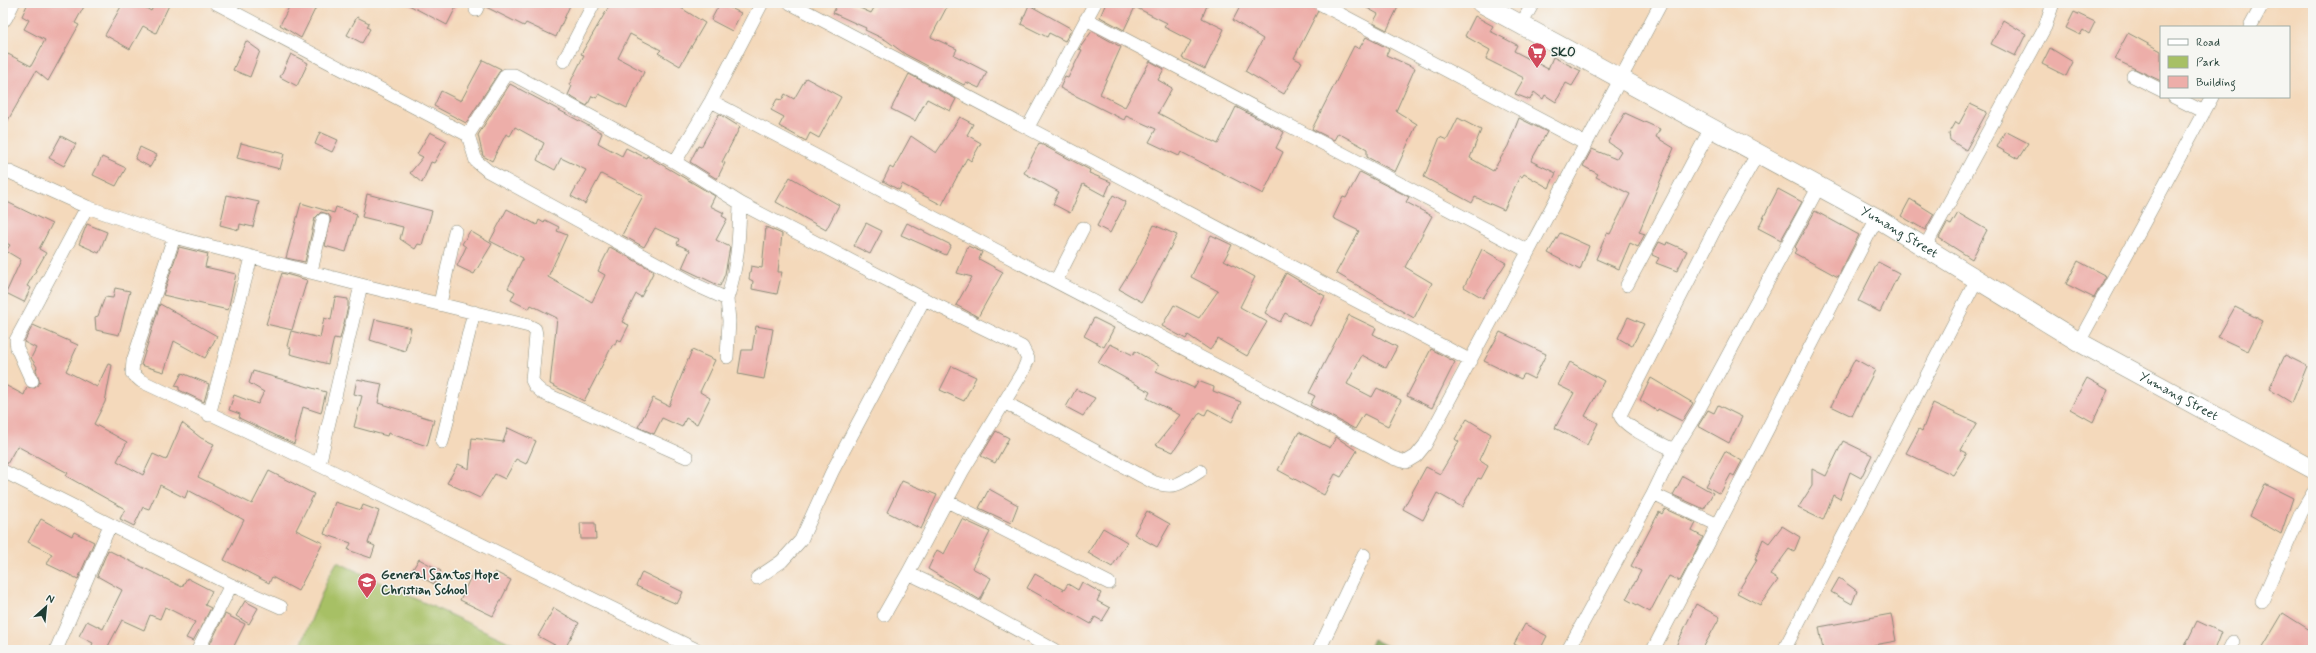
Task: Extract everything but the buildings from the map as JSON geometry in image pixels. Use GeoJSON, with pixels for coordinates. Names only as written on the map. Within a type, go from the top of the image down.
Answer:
{"type":"FeatureCollection","features":[{"type":"Feature","properties":{"kind":"main road"},"geometry":{"type":"LineString","coordinates":[[3,16],[10,3]]}},
{"type":"Feature","properties":{"kind":"main road","name":"Yumang Street"},"geometry":{"type":"LineString","coordinates":[[1481,3],[1877,218],[2079,342],[2313,469]]}},
{"type":"Feature","properties":{"kind":"street"},"geometry":{"type":"LineString","coordinates":[[216,3],[468,135],[474,156],[484,169],[696,285],[727,299]]}},
{"type":"Feature","properties":{"kind":"street"},"geometry":{"type":"LineString","coordinates":[[564,61],[594,3]]}},
{"type":"Feature","properties":{"kind":"street"},"geometry":{"type":"LineString","coordinates":[[675,162],[711,101],[762,3]]}},
{"type":"Feature","properties":{"kind":"street"},"geometry":{"type":"LineString","coordinates":[[790,3],[1471,361]]}},
{"type":"Feature","properties":{"kind":"street"},"geometry":{"type":"LineString","coordinates":[[1028,127],[1095,3]]}},
{"type":"Feature","properties":{"kind":"street"},"geometry":{"type":"LineString","coordinates":[[1319,3],[1586,144]]}},
{"type":"Feature","properties":{"kind":"street"},"geometry":{"type":"LineString","coordinates":[[1522,24],[1533,3]]}},
{"type":"Feature","properties":{"kind":"street"},"geometry":{"type":"LineString","coordinates":[[711,101],[1400,461],[1406,462],[1412,460],[1425,445],[1661,3]]}},
{"type":"Feature","properties":{"kind":"street"},"geometry":{"type":"LineString","coordinates":[[1925,247],[2045,27],[2053,3]]}},
{"type":"Feature","properties":{"kind":"street"},"geometry":{"type":"LineString","coordinates":[[2251,26],[2263,3]]}},
{"type":"Feature","properties":{"kind":"street"},"geometry":{"type":"LineString","coordinates":[[1086,19],[1528,251]]}},
{"type":"Feature","properties":{"kind":"street"},"geometry":{"type":"LineString","coordinates":[[468,135],[502,79],[509,74],[675,162],[740,203],[924,299],[1012,340],[1026,352],[1028,359],[1023,371],[947,501],[884,615]]}},
{"type":"Feature","properties":{"kind":"street"},"geometry":{"type":"LineString","coordinates":[[2133,76],[2160,90]]}},
{"type":"Feature","properties":{"kind":"street"},"geometry":{"type":"LineString","coordinates":[[2176,98],[2204,112]]}},
{"type":"Feature","properties":{"kind":"street"},"geometry":{"type":"LineString","coordinates":[[2079,342],[2211,98]]}},
{"type":"Feature","properties":{"kind":"street"},"geometry":{"type":"LineString","coordinates":[[1627,285],[1711,128]]}},
{"type":"Feature","properties":{"kind":"street"},"geometry":{"type":"LineString","coordinates":[[1674,450],[1630,426],[1621,418],[1620,415],[1718,223],[1758,153]]}},
{"type":"Feature","properties":{"kind":"street"},"geometry":{"type":"LineString","coordinates":[[3,169],[87,207],[174,237],[251,258],[311,271],[360,285],[474,312],[535,329],[536,335],[532,380],[535,386],[543,393],[687,457]]}},
{"type":"Feature","properties":{"kind":"street"},"geometry":{"type":"LineString","coordinates":[[1568,650],[1653,494],[1674,450],[1698,411],[1819,186]]}},
{"type":"Feature","properties":{"kind":"street"},"geometry":{"type":"LineString","coordinates":[[727,357],[729,321],[727,299],[736,272],[739,248],[740,203]]}},
{"type":"Feature","properties":{"kind":"street"},"geometry":{"type":"LineString","coordinates":[[32,381],[17,348],[16,340],[87,207]]}},
{"type":"Feature","properties":{"kind":"street"},"geometry":{"type":"LineString","coordinates":[[1653,650],[1877,218]]}},
{"type":"Feature","properties":{"kind":"street"},"geometry":{"type":"LineString","coordinates":[[311,271],[323,220]]}},
{"type":"Feature","properties":{"kind":"street"},"geometry":{"type":"LineString","coordinates":[[1056,281],[1084,228]]}},
{"type":"Feature","properties":{"kind":"street"},"geometry":{"type":"LineString","coordinates":[[440,304],[455,231]]}},
{"type":"Feature","properties":{"kind":"street"},"geometry":{"type":"LineString","coordinates":[[174,237],[133,361],[132,372],[141,381],[209,415],[319,465],[697,650]]}},
{"type":"Feature","properties":{"kind":"street"},"geometry":{"type":"LineString","coordinates":[[209,415],[251,258]]}},
{"type":"Feature","properties":{"kind":"street"},"geometry":{"type":"LineString","coordinates":[[1784,650],[1977,279]]}},
{"type":"Feature","properties":{"kind":"street"},"geometry":{"type":"LineString","coordinates":[[319,465],[360,285]]}},
{"type":"Feature","properties":{"kind":"street"},"geometry":{"type":"LineString","coordinates":[[757,578],[782,561],[801,540],[832,472],[924,299]]}},
{"type":"Feature","properties":{"kind":"street"},"geometry":{"type":"LineString","coordinates":[[442,442],[474,312]]}},
{"type":"Feature","properties":{"kind":"street"},"geometry":{"type":"LineString","coordinates":[[1004,402],[1162,485],[1177,486],[1200,471]]}},
{"type":"Feature","properties":{"kind":"street"},"geometry":{"type":"LineString","coordinates":[[3,471],[231,586],[281,607]]}},
{"type":"Feature","properties":{"kind":"street"},"geometry":{"type":"LineString","coordinates":[[2262,601],[2301,513],[2313,493]]}},
{"type":"Feature","properties":{"kind":"street"},"geometry":{"type":"LineString","coordinates":[[1653,494],[1718,525]]}},
{"type":"Feature","properties":{"kind":"street"},"geometry":{"type":"LineString","coordinates":[[947,501],[1109,583]]}},
{"type":"Feature","properties":{"kind":"street"},"geometry":{"type":"LineString","coordinates":[[56,650],[110,525]]}},
{"type":"Feature","properties":{"kind":"street"},"geometry":{"type":"LineString","coordinates":[[1319,650],[1364,555]]}},
{"type":"Feature","properties":{"kind":"street"},"geometry":{"type":"LineString","coordinates":[[908,573],[958,597],[1054,650]]}},
{"type":"Feature","properties":{"kind":"street"},"geometry":{"type":"LineString","coordinates":[[198,650],[231,586]]}},
{"type":"Feature","properties":{"kind":"green space","name":"General Santos Hope Christian School"},"geometry":{"type":"Polygon","coordinates":[[[337,562],[526,650],[299,650],[329,576],[337,562]]]}},
{"type":"Feature","properties":{"kind":"green space"},"geometry":{"type":"Polygon","coordinates":[[[1373,639],[1395,650],[1368,650],[1373,639]]]}},
{"type":"Feature","properties":{"kind":"place","name":"SKO"},"geometry":{"type":"Point","coordinates":[1537,69]}},
{"type":"Feature","properties":{"kind":"place","name":"General Santos Hope Christian School"},"geometry":{"type":"Point","coordinates":[367,599]}}]}
